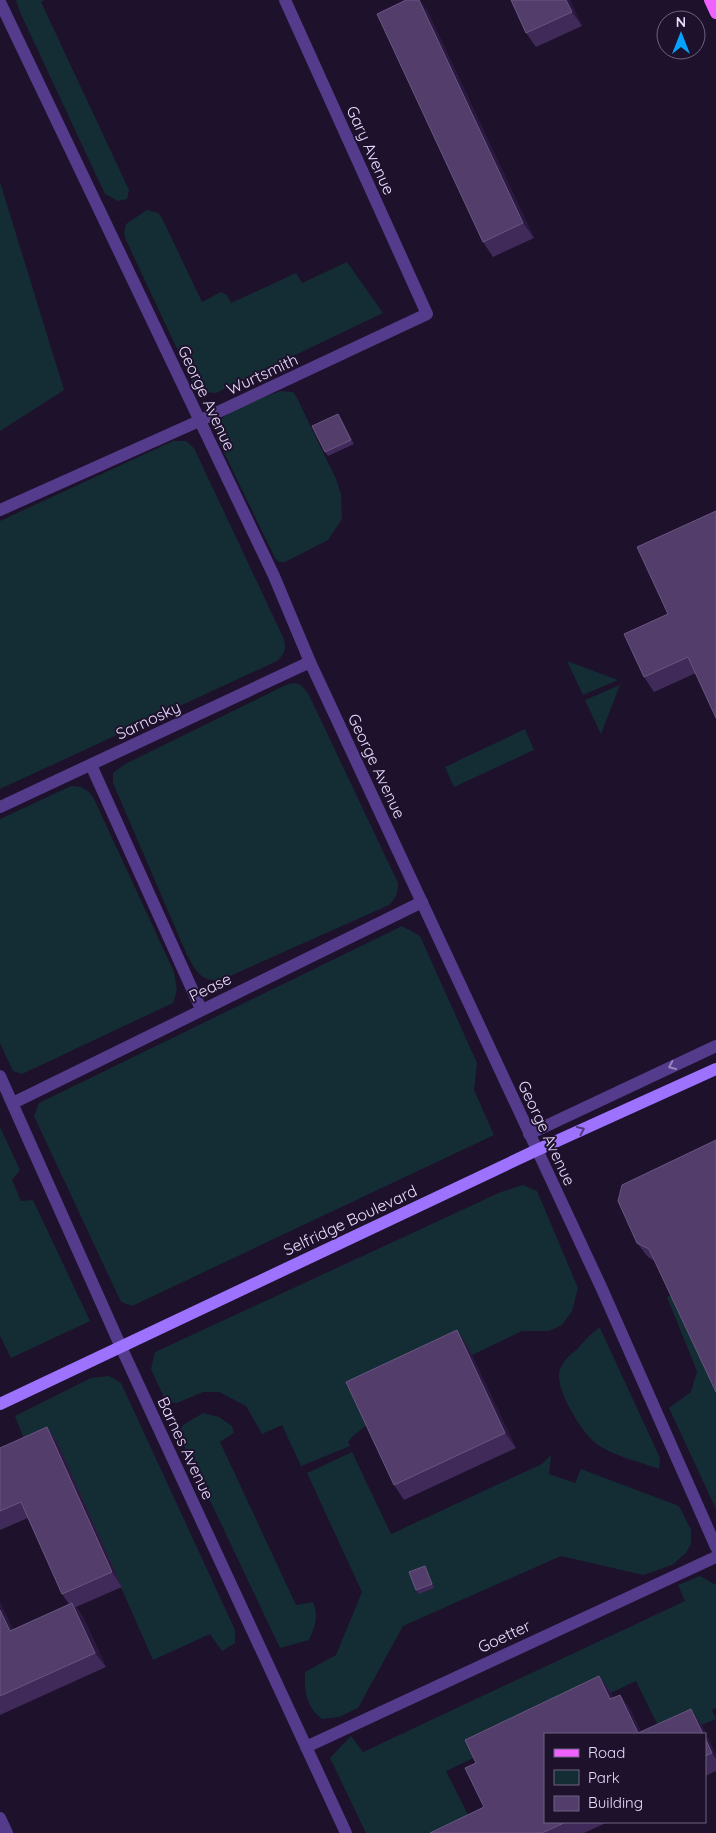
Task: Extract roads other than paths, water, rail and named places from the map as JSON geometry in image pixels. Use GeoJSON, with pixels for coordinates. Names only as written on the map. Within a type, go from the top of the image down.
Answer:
{"type":"FeatureCollection","features":[{"type":"Feature","properties":{"kind":"main road"},"geometry":{"type":"LineString","coordinates":[[710,0],[716,13]]}},
{"type":"Feature","properties":{"kind":"street","name":"Gary Avenue"},"geometry":{"type":"LineString","coordinates":[[285,0],[428,314]]}},
{"type":"Feature","properties":{"kind":"street","name":"George Avenue"},"geometry":{"type":"LineString","coordinates":[[0,2],[101,210],[199,421],[274,576],[310,662],[602,1289],[716,1547]]}},
{"type":"Feature","properties":{"kind":"street","name":"Wurtsmith"},"geometry":{"type":"LineString","coordinates":[[0,510],[199,421],[428,314]]}},
{"type":"Feature","properties":{"kind":"street","name":"Sarnosky"},"geometry":{"type":"LineString","coordinates":[[0,807],[310,662]]}},
{"type":"Feature","properties":{"kind":"street"},"geometry":{"type":"LineString","coordinates":[[91,765],[202,1009]]}},
{"type":"Feature","properties":{"kind":"street","name":"Pease"},"geometry":{"type":"LineString","coordinates":[[13,1103],[422,902]]}},
{"type":"Feature","properties":{"kind":"street"},"geometry":{"type":"LineString","coordinates":[[529,1134],[716,1046]]}},
{"type":"Feature","properties":{"kind":"street","name":"Selfridge Boulevard"},"geometry":{"type":"LineString","coordinates":[[0,1404],[537,1150],[716,1069]]}},
{"type":"Feature","properties":{"kind":"street","name":"Barnes Avenue"},"geometry":{"type":"LineString","coordinates":[[0,1076],[121,1347],[346,1833]]}},
{"type":"Feature","properties":{"kind":"street","name":"Goetter"},"geometry":{"type":"LineString","coordinates":[[306,1747],[716,1557]]}},
{"type":"Feature","properties":{"kind":"street"},"geometry":{"type":"LineString","coordinates":[[0,1818],[7,1833]]}}]}
